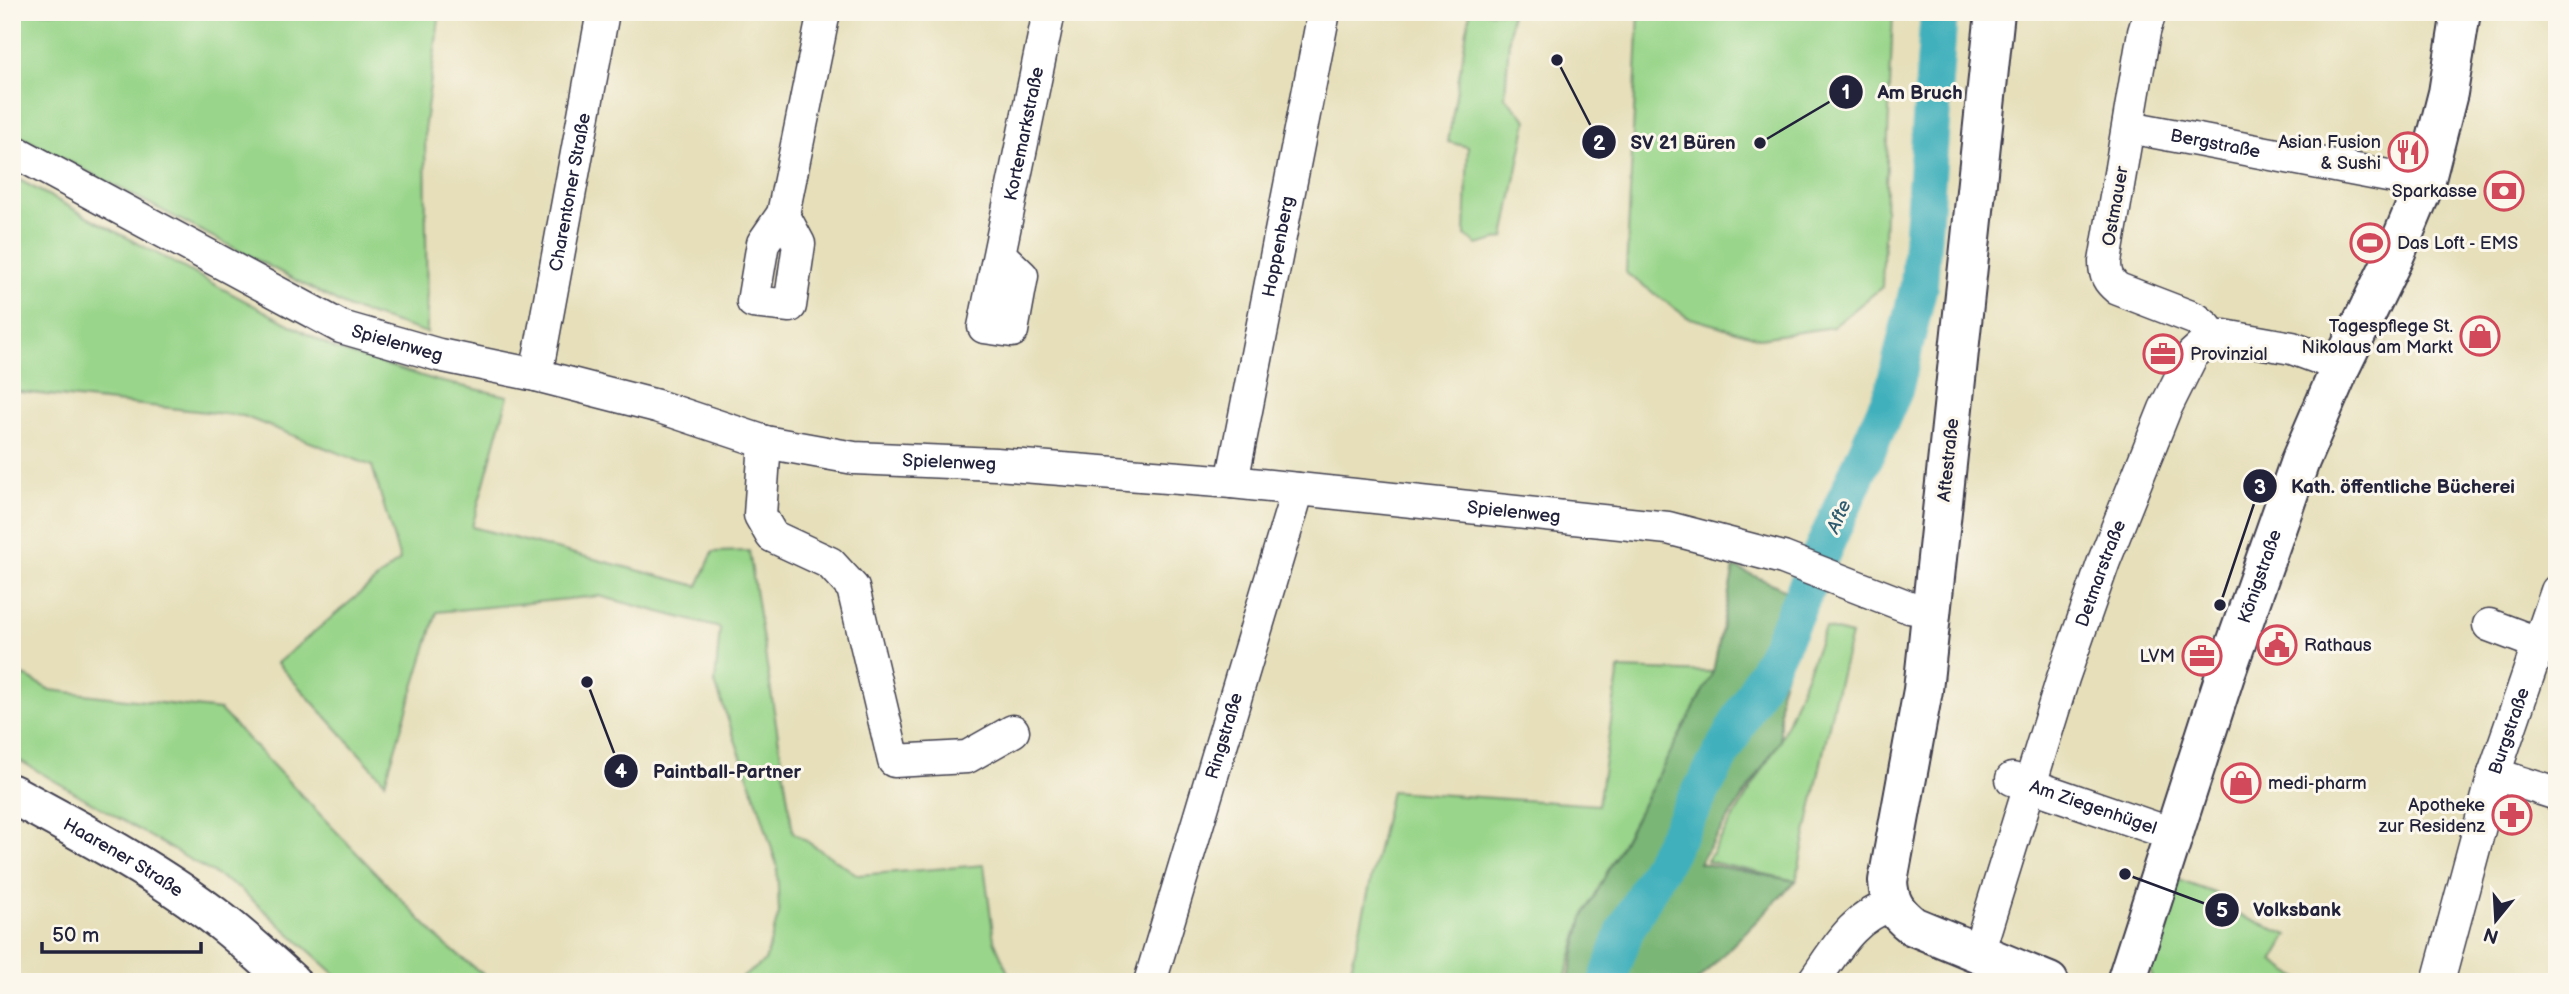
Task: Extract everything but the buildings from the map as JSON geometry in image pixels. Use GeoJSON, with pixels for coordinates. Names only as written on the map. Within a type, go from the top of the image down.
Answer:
{"type":"FeatureCollection","features":[{"type":"Feature","properties":{"kind":"main road","name":"Aftestraße"},"geometry":{"type":"LineString","coordinates":[[1892,905],[1888,881],[1923,690],[1995,12]]}},
{"type":"Feature","properties":{"kind":"main road","name":"Königstraße"},"geometry":{"type":"LineString","coordinates":[[2126,982],[2269,543],[2300,461],[2341,366],[2394,257],[2425,183],[2448,93],[2461,12]]}},
{"type":"Feature","properties":{"kind":"main road","name":"Haarener Straße"},"geometry":{"type":"LineString","coordinates":[[12,794],[92,837],[178,891],[221,921],[291,982]]}},
{"type":"Feature","properties":{"kind":"main road"},"geometry":{"type":"LineString","coordinates":[[1892,905],[1900,916],[1913,926],[2049,982]]}},
{"type":"Feature","properties":{"kind":"street","name":"Charentoner Straße"},"geometry":{"type":"LineString","coordinates":[[537,374],[603,12]]}},
{"type":"Feature","properties":{"kind":"street"},"geometry":{"type":"LineString","coordinates":[[783,214],[824,12]]}},
{"type":"Feature","properties":{"kind":"street","name":"Kortemarkstraße"},"geometry":{"type":"LineString","coordinates":[[1000,255],[1049,12]]}},
{"type":"Feature","properties":{"kind":"street","name":"Hoppenberg"},"geometry":{"type":"LineString","coordinates":[[1232,482],[1324,12]]}},
{"type":"Feature","properties":{"kind":"street","name":"Ostmauer"},"geometry":{"type":"LineString","coordinates":[[2150,12],[2144,32],[2105,274],[2118,289],[2196,319],[2213,336]]}},
{"type":"Feature","properties":{"kind":"street","name":"Bergstraße"},"geometry":{"type":"LineString","coordinates":[[2129,127],[2425,183]]}},
{"type":"Feature","properties":{"kind":"street","name":"Spielenweg"},"geometry":{"type":"LineString","coordinates":[[12,150],[341,327],[439,355],[537,374],[657,406],[765,442],[853,458],[996,464],[1232,482],[1668,528],[1783,558],[1858,589],[1909,607],[1931,611]]}},
{"type":"Feature","properties":{"kind":"street"},"geometry":{"type":"LineString","coordinates":[[2213,336],[2235,337],[2292,348],[2341,366]]}},
{"type":"Feature","properties":{"kind":"street","name":"Detmarstraße"},"geometry":{"type":"LineString","coordinates":[[1979,953],[2021,782],[2085,612],[2165,409],[2192,355],[2213,336]]}},
{"type":"Feature","properties":{"kind":"street"},"geometry":{"type":"LineString","coordinates":[[765,442],[760,515],[772,536],[830,563],[853,588],[894,761],[967,757],[1013,731]]}},
{"type":"Feature","properties":{"kind":"street","name":"Ringstraße"},"geometry":{"type":"LineString","coordinates":[[1150,982],[1298,489]]}},
{"type":"Feature","properties":{"kind":"street","name":"Burgstraße"},"geometry":{"type":"LineString","coordinates":[[2449,980],[2494,775],[2557,591]]}},
{"type":"Feature","properties":{"kind":"street"},"geometry":{"type":"LineString","coordinates":[[2489,625],[2537,643]]}},
{"type":"Feature","properties":{"kind":"street"},"geometry":{"type":"LineString","coordinates":[[2494,775],[2557,794]]}},
{"type":"Feature","properties":{"kind":"street","name":"Am Ziegenhügel"},"geometry":{"type":"LineString","coordinates":[[2021,782],[2172,835]]}},
{"type":"Feature","properties":{"kind":"street"},"geometry":{"type":"LineString","coordinates":[[1813,982],[1853,927],[1877,910],[1892,905]]}},
{"type":"Feature","properties":{"kind":"green space"},"geometry":{"type":"Polygon","coordinates":[[[12,12],[440,12],[425,123],[427,333],[349,308],[12,132],[12,12]]]}},
{"type":"Feature","properties":{"kind":"green space"},"geometry":{"type":"Polygon","coordinates":[[[1470,12],[1511,12],[1505,97],[1527,120],[1504,238],[1477,245],[1465,235],[1468,147],[1448,142],[1470,12]]]}},
{"type":"Feature","properties":{"kind":"green space"},"geometry":{"type":"Polygon","coordinates":[[[1639,12],[1893,12],[1882,287],[1833,327],[1760,338],[1687,317],[1626,273],[1639,12]]]}},
{"type":"Feature","properties":{"kind":"green space"},"geometry":{"type":"Polygon","coordinates":[[[12,176],[337,350],[438,381],[508,396],[472,527],[698,586],[713,552],[749,551],[793,832],[858,875],[984,865],[994,940],[1012,982],[736,982],[765,961],[779,913],[777,866],[715,683],[720,628],[599,596],[437,612],[385,782],[277,663],[400,560],[372,466],[243,416],[12,391],[12,176]]]}},
{"type":"Feature","properties":{"kind":"green space"},"geometry":{"type":"Polygon","coordinates":[[[1734,567],[1809,600],[1780,692],[1780,741],[1699,863],[1796,881],[1696,982],[1568,982],[1583,918],[1713,672],[1734,567]]]}},
{"type":"Feature","properties":{"kind":"green space"},"geometry":{"type":"Polygon","coordinates":[[[1825,628],[1851,635],[1796,881],[1707,861],[1780,741],[1825,628]]]}},
{"type":"Feature","properties":{"kind":"green space"},"geometry":{"type":"Polygon","coordinates":[[[12,669],[50,690],[220,710],[443,943],[493,982],[344,982],[240,889],[12,756],[12,669]]]}},
{"type":"Feature","properties":{"kind":"green space"},"geometry":{"type":"Polygon","coordinates":[[[1619,669],[1713,672],[1583,918],[1564,982],[1348,982],[1391,791],[1598,805],[1619,669]]]}},
{"type":"Feature","properties":{"kind":"green space"},"geometry":{"type":"Polygon","coordinates":[[[2178,880],[2223,896],[2231,912],[2288,935],[2273,961],[2304,982],[2154,982],[2148,964],[2178,880]]]}},
{"type":"Feature","properties":{"kind":"waterway","name":"Afte"},"geometry":{"type":"LineString","coordinates":[[1607,982],[1625,931],[1781,644],[1894,390],[1919,285],[1939,12]]}},
{"type":"Feature","properties":{"kind":"place","name":"SV 21 Büren"},"geometry":{"type":"Point","coordinates":[1557,60]}},
{"type":"Feature","properties":{"kind":"place","name":"Am Bruch"},"geometry":{"type":"Point","coordinates":[1760,143]}},
{"type":"Feature","properties":{"kind":"place","name":"Asian Fusion & Sushi"},"geometry":{"type":"Point","coordinates":[2408,152]}},
{"type":"Feature","properties":{"kind":"place","name":"Sparkasse"},"geometry":{"type":"Point","coordinates":[2504,191]}},
{"type":"Feature","properties":{"kind":"place","name":"Das Loft - EMS"},"geometry":{"type":"Point","coordinates":[2370,243]}},
{"type":"Feature","properties":{"kind":"place","name":"Tagespflege St. Nikolaus am Markt"},"geometry":{"type":"Point","coordinates":[2480,336]}},
{"type":"Feature","properties":{"kind":"place","name":"Provinzial"},"geometry":{"type":"Point","coordinates":[2163,354]}},
{"type":"Feature","properties":{"kind":"place","name":"Kath. öffentliche Bücherei"},"geometry":{"type":"Point","coordinates":[2220,605]}},
{"type":"Feature","properties":{"kind":"place","name":"Rathaus"},"geometry":{"type":"Point","coordinates":[2277,645]}},
{"type":"Feature","properties":{"kind":"place","name":"LVM"},"geometry":{"type":"Point","coordinates":[2202,656]}},
{"type":"Feature","properties":{"kind":"place","name":"Paintball-Partner"},"geometry":{"type":"Point","coordinates":[587,682]}},
{"type":"Feature","properties":{"kind":"place","name":"medi-pharm"},"geometry":{"type":"Point","coordinates":[2241,783]}},
{"type":"Feature","properties":{"kind":"place","name":"Apotheke zur Residenz"},"geometry":{"type":"Point","coordinates":[2512,815]}},
{"type":"Feature","properties":{"kind":"place","name":"Volksbank"},"geometry":{"type":"Point","coordinates":[2125,874]}}]}
